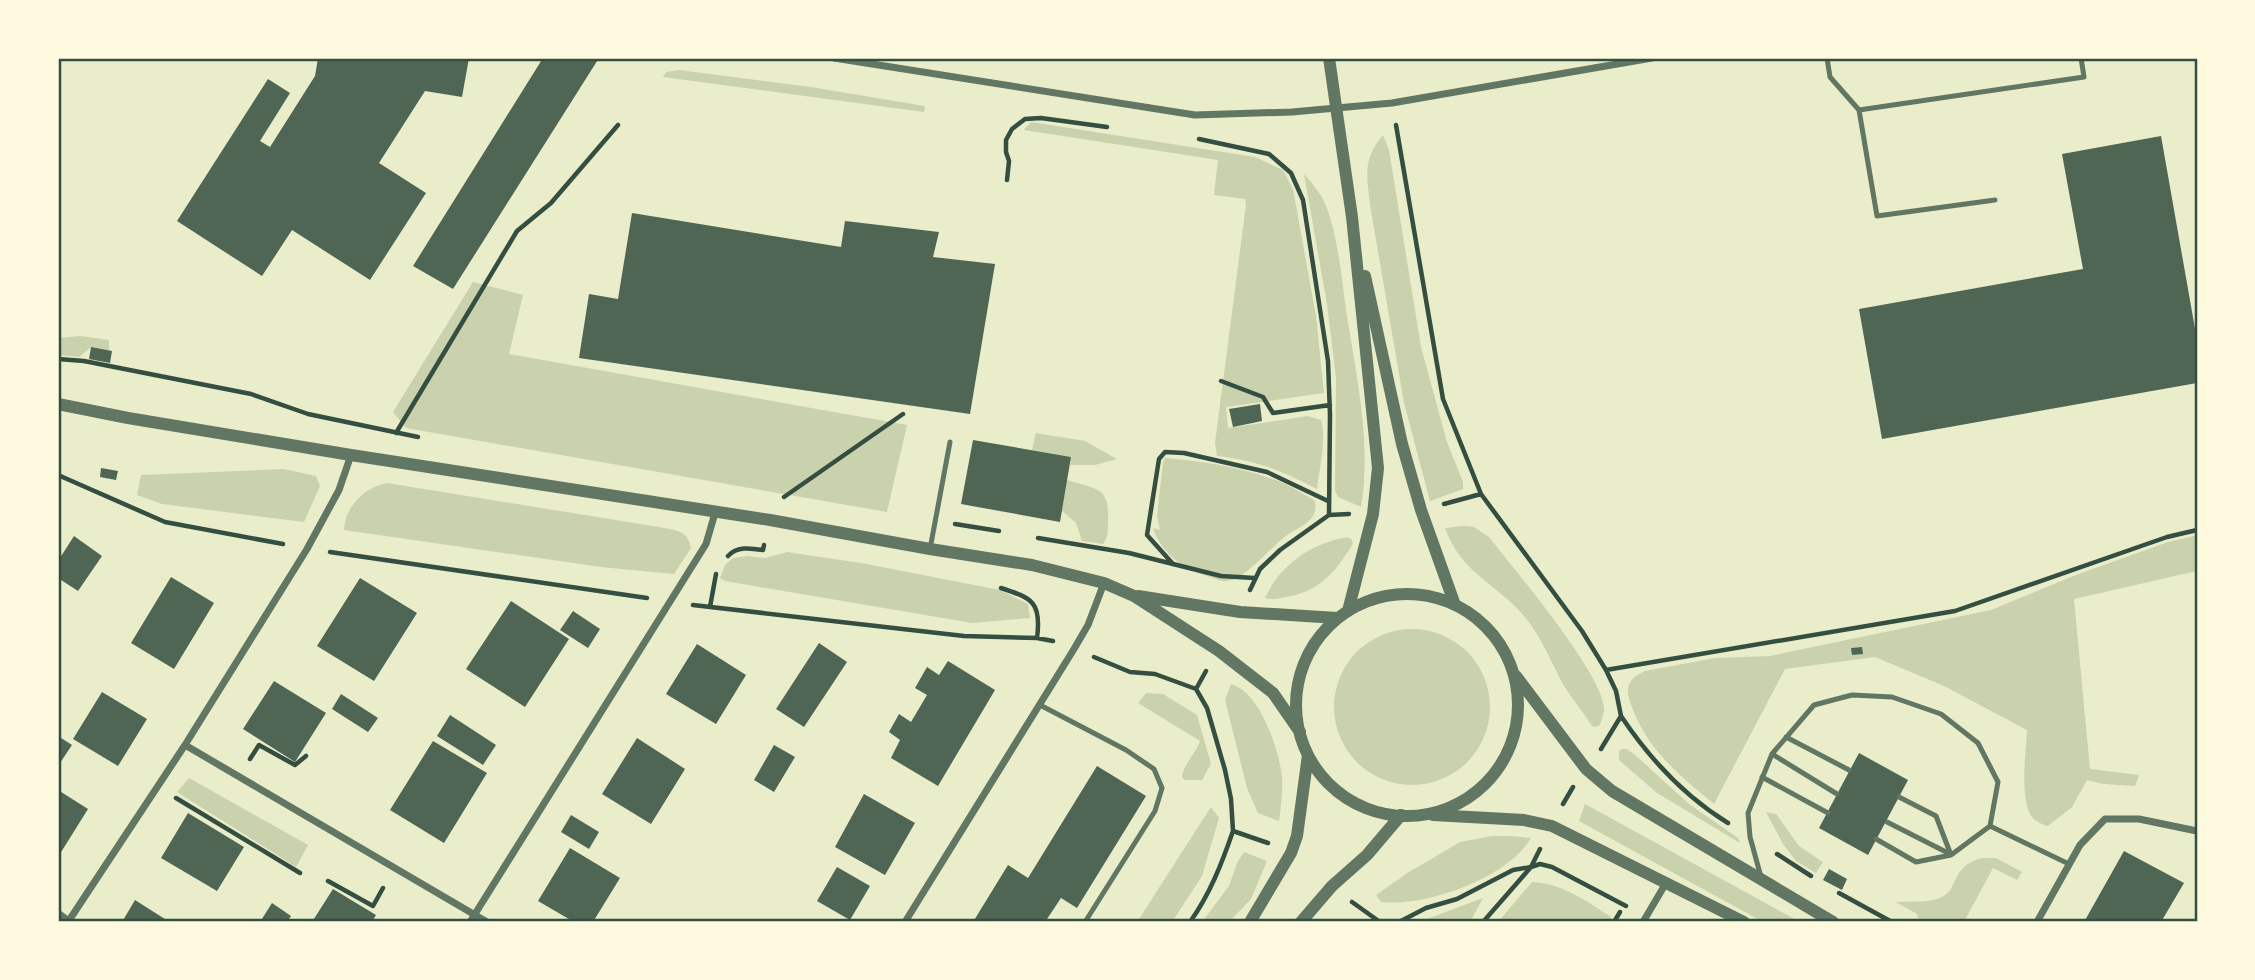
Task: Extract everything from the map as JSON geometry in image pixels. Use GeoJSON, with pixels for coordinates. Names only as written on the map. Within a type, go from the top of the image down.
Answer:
{"type":"FeatureCollection","features":[{"type":"Feature","properties":{"kind":"street"},"geometry":{"type":"LineString","coordinates":[[834,58],[1195,115],[1292,112],[1392,103],[1652,58]]}},
{"type":"Feature","properties":{"kind":"street"},"geometry":{"type":"LineString","coordinates":[[1329,58],[1352,217],[1378,468],[1373,514],[1343,615]]}},
{"type":"Feature","properties":{"kind":"street"},"geometry":{"type":"LineString","coordinates":[[1352,217],[1402,444],[1420,510],[1455,605]]}},
{"type":"Feature","properties":{"kind":"street"},"geometry":{"type":"LineString","coordinates":[[58,404],[351,455],[770,520],[1032,565],[1104,583],[1134,596],[1219,651],[1273,693],[1300,733]]}},
{"type":"Feature","properties":{"kind":"street"},"geometry":{"type":"LineString","coordinates":[[58,913],[68,921],[185,746],[307,549],[339,490],[351,455]]}},
{"type":"Feature","properties":{"kind":"street"},"geometry":{"type":"LineString","coordinates":[[470,922],[706,544],[715,513]]}},
{"type":"Feature","properties":{"kind":"street"},"geometry":{"type":"LineString","coordinates":[[905,922],[1074,649],[1088,625],[1104,583]]}},
{"type":"Feature","properties":{"kind":"street"},"geometry":{"type":"LineString","coordinates":[[1422,815],[1458,803],[1479,789],[1497,770],[1509,748],[1516,723],[1518,698],[1513,673],[1504,652],[1491,632],[1475,616],[1432,596],[1406,594],[1370,600],[1343,615],[1314,644],[1300,676],[1296,710],[1300,733],[1308,755],[1326,781],[1343,795],[1371,810],[1402,815],[1524,820],[1552,826],[1744,922]]}},
{"type":"Feature","properties":{"kind":"street"},"geometry":{"type":"LineString","coordinates":[[1134,596],[1240,612],[1343,615]]}},
{"type":"Feature","properties":{"kind":"street"},"geometry":{"type":"LineString","coordinates":[[1513,673],[1586,769],[1612,791],[1833,922]]}},
{"type":"Feature","properties":{"kind":"street"},"geometry":{"type":"LineString","coordinates":[[185,746],[488,922]]}},
{"type":"Feature","properties":{"kind":"street"},"geometry":{"type":"LineString","coordinates":[[1250,922],[1291,853],[1297,835],[1308,755]]}},
{"type":"Feature","properties":{"kind":"street"},"geometry":{"type":"LineString","coordinates":[[1301,922],[1332,886],[1367,855],[1402,815]]}},
{"type":"Feature","properties":{"kind":"street"},"geometry":{"type":"LineString","coordinates":[[2037,922],[2080,845],[2105,819],[2139,819],[2197,831]]}},
{"type":"Feature","properties":{"kind":"street"},"geometry":{"type":"LineString","coordinates":[[1644,919],[1666,883]]}},
{"type":"Feature","properties":{"kind":"lane"},"geometry":{"type":"LineString","coordinates":[[1827,58],[1830,77],[1859,110],[1877,216],[1995,200]]}},
{"type":"Feature","properties":{"kind":"lane"},"geometry":{"type":"LineString","coordinates":[[1859,110],[2084,77],[2081,58]]}},
{"type":"Feature","properties":{"kind":"lane"},"geometry":{"type":"LineString","coordinates":[[930,549],[950,442]]}},
{"type":"Feature","properties":{"kind":"lane"},"geometry":{"type":"LineString","coordinates":[[1762,880],[1750,837],[1748,813],[1772,754],[1814,705],[1853,695],[1892,697],[1941,714],[1978,743],[1998,782],[1990,826],[1951,855],[1916,862],[1876,839]]}},
{"type":"Feature","properties":{"kind":"lane"},"geometry":{"type":"LineString","coordinates":[[1040,705],[1126,750],[1154,769],[1162,788],[1155,811],[1085,922]]}},
{"type":"Feature","properties":{"kind":"lane"},"geometry":{"type":"LineString","coordinates":[[1786,737],[1849,770]]}},
{"type":"Feature","properties":{"kind":"lane"},"geometry":{"type":"LineString","coordinates":[[1772,754],[1837,794]]}},
{"type":"Feature","properties":{"kind":"lane"},"geometry":{"type":"LineString","coordinates":[[1762,777],[1828,813]]}},
{"type":"Feature","properties":{"kind":"lane"},"geometry":{"type":"LineString","coordinates":[[1899,797],[1936,816],[1951,855]]}},
{"type":"Feature","properties":{"kind":"lane"},"geometry":{"type":"LineString","coordinates":[[1887,822],[1951,855]]}},
{"type":"Feature","properties":{"kind":"lane"},"geometry":{"type":"LineString","coordinates":[[1990,826],[2069,864]]}},
{"type":"Feature","properties":{"kind":"path"},"geometry":{"type":"LineString","coordinates":[[1392,103],[1443,399],[1482,494],[1582,631],[1606,670],[1955,611],[2167,537],[2197,530]]}},
{"type":"Feature","properties":{"kind":"path"},"geometry":{"type":"LineString","coordinates":[[1007,180],[1009,160],[1006,140],[1012,129],[1025,119],[1041,118],[1109,127]]}},
{"type":"Feature","properties":{"kind":"path"},"geometry":{"type":"LineString","coordinates":[[396,433],[517,231],[551,203],[618,125]]}},
{"type":"Feature","properties":{"kind":"path"},"geometry":{"type":"LineString","coordinates":[[1189,138],[1269,155],[1291,173],[1303,200],[1328,361],[1329,515]]}},
{"type":"Feature","properties":{"kind":"path"},"geometry":{"type":"LineString","coordinates":[[58,359],[84,361],[251,394],[308,414],[420,437]]}},
{"type":"Feature","properties":{"kind":"path"},"geometry":{"type":"LineString","coordinates":[[1221,381],[1263,397],[1273,413],[1330,405]]}},
{"type":"Feature","properties":{"kind":"path"},"geometry":{"type":"LineString","coordinates":[[783,498],[904,414]]}},
{"type":"Feature","properties":{"kind":"path"},"geometry":{"type":"LineString","coordinates":[[1172,564],[1147,535],[1159,459],[1166,452],[1184,453],[1267,472],[1328,501]]}},
{"type":"Feature","properties":{"kind":"path"},"geometry":{"type":"LineString","coordinates":[[58,475],[165,522],[307,549],[710,607],[964,636],[1037,638],[1055,641],[1130,672],[1155,674],[1196,689],[1207,708],[1225,770],[1231,799],[1233,831],[1221,865],[1190,922]]}},
{"type":"Feature","properties":{"kind":"path"},"geometry":{"type":"LineString","coordinates":[[726,558],[733,550],[763,550],[776,496],[797,500]]}},
{"type":"Feature","properties":{"kind":"path"},"geometry":{"type":"LineString","coordinates":[[935,521],[1010,533]]}},
{"type":"Feature","properties":{"kind":"path"},"geometry":{"type":"LineString","coordinates":[[1035,537],[1118,551],[1221,576],[1254,578]]}},
{"type":"Feature","properties":{"kind":"path"},"geometry":{"type":"LineString","coordinates":[[710,607],[718,565]]}},
{"type":"Feature","properties":{"kind":"path"},"geometry":{"type":"LineString","coordinates":[[997,586],[1028,597],[1037,610],[1037,638]]}},
{"type":"Feature","properties":{"kind":"path"},"geometry":{"type":"LineString","coordinates":[[238,777],[259,745],[295,765],[306,756]]}},
{"type":"Feature","properties":{"kind":"path"},"geometry":{"type":"LineString","coordinates":[[157,787],[300,873]]}},
{"type":"Feature","properties":{"kind":"path"},"geometry":{"type":"LineString","coordinates":[[1233,831],[1291,853]]}},
{"type":"Feature","properties":{"kind":"path"},"geometry":{"type":"LineString","coordinates":[[1399,922],[1426,908],[1457,899],[1513,870],[1540,863],[1552,867],[1644,919]]}},
{"type":"Feature","properties":{"kind":"path"},"geometry":{"type":"LineString","coordinates":[[1483,922],[1531,867]]}},
{"type":"Feature","properties":{"kind":"path"},"geometry":{"type":"LineString","coordinates":[[327,880],[373,906],[395,868]]}},
{"type":"Feature","properties":{"kind":"path"},"geometry":{"type":"LineString","coordinates":[[1332,886],[1380,922]]}},
{"type":"Feature","properties":{"kind":"green space"},"geometry":{"type":"Polygon","coordinates":[[[679,70],[811,87],[925,106],[924,112],[663,77],[666,72],[679,70]]]}},
{"type":"Feature","properties":{"kind":"green space"},"geometry":{"type":"Polygon","coordinates":[[[1031,122],[1255,157],[1283,170],[1293,189],[1316,316],[1324,393],[1226,407],[1228,428],[1308,416],[1321,420],[1323,445],[1317,489],[1268,467],[1217,456],[1215,443],[1246,205],[1245,199],[1214,195],[1218,160],[1024,130],[1031,122]]]}},
{"type":"Feature","properties":{"kind":"green space"},"geometry":{"type":"Polygon","coordinates":[[[1383,135],[1389,150],[1421,347],[1447,442],[1463,482],[1463,489],[1430,501],[1404,403],[1370,205],[1367,177],[1369,160],[1383,135]]]}},
{"type":"Feature","properties":{"kind":"green space"},"geometry":{"type":"Polygon","coordinates":[[[1304,174],[1323,199],[1338,253],[1364,433],[1361,507],[1338,497],[1335,490],[1336,378],[1327,304],[1304,174]]]}},
{"type":"Feature","properties":{"kind":"green space"},"geometry":{"type":"Polygon","coordinates":[[[473,282],[523,295],[509,354],[907,425],[887,512],[406,428],[393,412],[473,282]]]}},
{"type":"Feature","properties":{"kind":"green space"},"geometry":{"type":"Polygon","coordinates":[[[81,336],[109,340],[109,351],[91,347],[79,357],[58,355],[58,338],[81,336]]]}},
{"type":"Feature","properties":{"kind":"green space"},"geometry":{"type":"Polygon","coordinates":[[[1036,433],[1085,441],[1117,459],[1095,465],[1070,465],[1071,457],[1032,450],[1036,433]]]}},
{"type":"Feature","properties":{"kind":"green space"},"geometry":{"type":"Polygon","coordinates":[[[1165,458],[1219,465],[1273,479],[1314,500],[1314,514],[1308,522],[1287,535],[1235,579],[1223,581],[1198,573],[1167,553],[1153,528],[1160,530],[1157,516],[1165,458]]]}},
{"type":"Feature","properties":{"kind":"green space"},"geometry":{"type":"Polygon","coordinates":[[[284,469],[316,476],[320,486],[304,522],[162,504],[137,495],[141,475],[284,469]]]}},
{"type":"Feature","properties":{"kind":"green space"},"geometry":{"type":"Polygon","coordinates":[[[1067,480],[1094,488],[1104,496],[1107,502],[1108,526],[1103,544],[1082,541],[1076,523],[1062,511],[1067,480]]]}},
{"type":"Feature","properties":{"kind":"green space"},"geometry":{"type":"Polygon","coordinates":[[[387,483],[671,529],[684,534],[691,548],[674,574],[601,567],[344,530],[348,513],[358,499],[371,489],[387,483]]]}},
{"type":"Feature","properties":{"kind":"green space"},"geometry":{"type":"Polygon","coordinates":[[[1474,527],[1489,537],[1574,648],[1600,693],[1604,709],[1600,725],[1592,726],[1564,686],[1541,641],[1524,616],[1460,556],[1445,528],[1474,527]]]}},
{"type":"Feature","properties":{"kind":"green space"},"geometry":{"type":"Polygon","coordinates":[[[2197,535],[2197,571],[2074,599],[2090,769],[2139,775],[2135,786],[2087,780],[2072,807],[2048,826],[2034,819],[2027,806],[2024,773],[2027,730],[1944,686],[1875,657],[1785,669],[1714,804],[1657,751],[1633,710],[1629,684],[1634,677],[1645,671],[1715,658],[1770,656],[1991,610],[2076,575],[2168,542],[2197,535]]]}},
{"type":"Feature","properties":{"kind":"green space"},"geometry":{"type":"Polygon","coordinates":[[[1348,537],[1353,544],[1340,563],[1318,585],[1278,599],[1265,598],[1279,575],[1298,557],[1322,544],[1348,537]]]}},
{"type":"Feature","properties":{"kind":"green space"},"geometry":{"type":"Polygon","coordinates":[[[787,552],[861,563],[1000,590],[1028,604],[1030,618],[972,623],[720,578],[725,565],[733,558],[765,558],[787,552]]]}},
{"type":"Feature","properties":{"kind":"green space"},"geometry":{"type":"Polygon","coordinates":[[[1412,629],[1442,635],[1467,652],[1484,677],[1490,707],[1484,737],[1467,762],[1442,779],[1412,785],[1382,779],[1357,762],[1340,737],[1334,707],[1340,677],[1357,652],[1382,635],[1412,629]]]}},
{"type":"Feature","properties":{"kind":"green space"},"geometry":{"type":"Polygon","coordinates":[[[1231,684],[1251,698],[1272,737],[1282,777],[1279,821],[1258,813],[1247,788],[1225,700],[1231,684]]]}},
{"type":"Feature","properties":{"kind":"green space"},"geometry":{"type":"Polygon","coordinates":[[[1146,693],[1163,694],[1197,715],[1211,764],[1202,780],[1185,780],[1182,777],[1200,741],[1138,703],[1146,693]]]}},
{"type":"Feature","properties":{"kind":"green space"},"geometry":{"type":"Polygon","coordinates":[[[1622,749],[1634,754],[1689,804],[1738,838],[1740,843],[1657,793],[1619,760],[1619,751],[1622,749]]]}},
{"type":"Feature","properties":{"kind":"green space"},"geometry":{"type":"Polygon","coordinates":[[[189,778],[308,845],[296,867],[177,792],[189,778]]]}},
{"type":"Feature","properties":{"kind":"green space"},"geometry":{"type":"Polygon","coordinates":[[[1585,804],[1800,922],[1763,922],[1579,821],[1585,804]]]}},
{"type":"Feature","properties":{"kind":"green space"},"geometry":{"type":"Polygon","coordinates":[[[1211,807],[1219,818],[1202,876],[1172,922],[1137,922],[1211,807]]]}},
{"type":"Feature","properties":{"kind":"green space"},"geometry":{"type":"Polygon","coordinates":[[[1766,812],[1776,814],[1799,846],[1823,862],[1816,873],[1796,861],[1783,844],[1766,812]]]}},
{"type":"Feature","properties":{"kind":"green space"},"geometry":{"type":"Polygon","coordinates":[[[1492,836],[1531,838],[1504,866],[1464,887],[1420,900],[1399,902],[1381,902],[1376,895],[1460,842],[1492,836]]]}},
{"type":"Feature","properties":{"kind":"green space"},"geometry":{"type":"Polygon","coordinates":[[[1244,852],[1267,861],[1251,899],[1229,922],[1202,922],[1229,886],[1244,852]]]}},
{"type":"Feature","properties":{"kind":"green space"},"geometry":{"type":"Polygon","coordinates":[[[1982,858],[1996,858],[2022,872],[2017,880],[1993,868],[1964,922],[1919,922],[1917,914],[1896,902],[1940,898],[1950,890],[1964,867],[1982,858]]]}},
{"type":"Feature","properties":{"kind":"green space"},"geometry":{"type":"Polygon","coordinates":[[[1532,882],[1563,889],[1611,917],[1608,922],[1498,922],[1532,882]]]}},
{"type":"Feature","properties":{"kind":"green space"},"geometry":{"type":"Polygon","coordinates":[[[1483,898],[1470,922],[1422,922],[1427,919],[1483,898]]]}},
{"type":"Feature","properties":{"kind":"building"},"geometry":{"type":"Polygon","coordinates":[[[318,58],[469,58],[462,97],[425,91],[379,163],[426,193],[370,280],[292,230],[262,276],[177,221],[268,79],[290,93],[260,141],[270,147],[315,76],[318,58]]]}},
{"type":"Feature","properties":{"kind":"building"},"geometry":{"type":"Polygon","coordinates":[[[543,58],[599,58],[453,289],[413,266],[543,58]]]}},
{"type":"Feature","properties":{"kind":"building"},"geometry":{"type":"Polygon","coordinates":[[[2161,136],[2197,340],[2197,383],[1882,439],[1859,309],[2083,269],[2062,154],[2161,136]]]}},
{"type":"Feature","properties":{"kind":"building"},"geometry":{"type":"Polygon","coordinates":[[[632,213],[841,247],[845,221],[939,232],[933,257],[995,264],[970,414],[579,358],[589,294],[618,299],[632,213]]]}},
{"type":"Feature","properties":{"kind":"building"},"geometry":{"type":"Polygon","coordinates":[[[91,347],[112,351],[110,363],[89,359],[91,347]]]}},
{"type":"Feature","properties":{"kind":"building"},"geometry":{"type":"Polygon","coordinates":[[[1260,404],[1262,421],[1233,427],[1229,409],[1260,404]]]}},
{"type":"Feature","properties":{"kind":"building"},"geometry":{"type":"Polygon","coordinates":[[[973,440],[1071,457],[1060,522],[961,504],[973,440]]]}},
{"type":"Feature","properties":{"kind":"building"},"geometry":{"type":"Polygon","coordinates":[[[101,468],[118,471],[116,480],[100,477],[101,468]]]}},
{"type":"Feature","properties":{"kind":"building"},"geometry":{"type":"Polygon","coordinates":[[[74,536],[102,556],[78,591],[58,578],[58,561],[74,536]]]}},
{"type":"Feature","properties":{"kind":"building"},"geometry":{"type":"Polygon","coordinates":[[[171,577],[214,603],[174,669],[131,643],[171,577]]]}},
{"type":"Feature","properties":{"kind":"building"},"geometry":{"type":"Polygon","coordinates":[[[360,578],[417,613],[374,681],[317,646],[360,578]]]}},
{"type":"Feature","properties":{"kind":"building"},"geometry":{"type":"Polygon","coordinates":[[[511,601],[569,639],[525,707],[466,669],[511,601]]]}},
{"type":"Feature","properties":{"kind":"building"},"geometry":{"type":"Polygon","coordinates":[[[573,611],[600,629],[588,648],[560,630],[573,611]]]}},
{"type":"Feature","properties":{"kind":"building"},"geometry":{"type":"Polygon","coordinates":[[[819,643],[847,662],[804,727],[776,709],[819,643]]]}},
{"type":"Feature","properties":{"kind":"building"},"geometry":{"type":"Polygon","coordinates":[[[697,644],[746,675],[716,724],[666,694],[697,644]]]}},
{"type":"Feature","properties":{"kind":"building"},"geometry":{"type":"Polygon","coordinates":[[[1862,647],[1863,654],[1852,655],[1851,648],[1862,647]]]}},
{"type":"Feature","properties":{"kind":"building"},"geometry":{"type":"Polygon","coordinates":[[[948,661],[995,690],[938,786],[891,758],[900,740],[889,732],[899,714],[911,722],[927,695],[915,688],[927,667],[939,675],[948,661]]]}},
{"type":"Feature","properties":{"kind":"building"},"geometry":{"type":"Polygon","coordinates":[[[274,681],[326,713],[295,762],[243,729],[274,681]]]}},
{"type":"Feature","properties":{"kind":"building"},"geometry":{"type":"Polygon","coordinates":[[[102,692],[147,719],[118,766],[73,739],[102,692]]]}},
{"type":"Feature","properties":{"kind":"building"},"geometry":{"type":"Polygon","coordinates":[[[341,694],[378,718],[368,732],[332,709],[341,694]]]}},
{"type":"Feature","properties":{"kind":"building"},"geometry":{"type":"Polygon","coordinates":[[[450,715],[496,745],[483,765],[437,736],[450,715]]]}},
{"type":"Feature","properties":{"kind":"building"},"geometry":{"type":"Polygon","coordinates":[[[58,736],[72,745],[60,763],[58,761],[58,736]]]}},
{"type":"Feature","properties":{"kind":"building"},"geometry":{"type":"Polygon","coordinates":[[[637,738],[685,769],[651,824],[602,794],[637,738]]]}},
{"type":"Feature","properties":{"kind":"building"},"geometry":{"type":"Polygon","coordinates":[[[433,741],[487,773],[444,843],[390,810],[433,741]]]}},
{"type":"Feature","properties":{"kind":"building"},"geometry":{"type":"Polygon","coordinates":[[[774,745],[795,757],[774,792],[754,780],[774,745]]]}},
{"type":"Feature","properties":{"kind":"building"},"geometry":{"type":"Polygon","coordinates":[[[1859,753],[1908,780],[1868,855],[1819,828],[1859,753]]]}},
{"type":"Feature","properties":{"kind":"building"},"geometry":{"type":"Polygon","coordinates":[[[1097,766],[1146,796],[1077,908],[1061,898],[1045,922],[973,922],[1008,865],[1028,878],[1097,766]]]}},
{"type":"Feature","properties":{"kind":"building"},"geometry":{"type":"Polygon","coordinates":[[[58,790],[88,809],[58,857],[58,790]]]}},
{"type":"Feature","properties":{"kind":"building"},"geometry":{"type":"Polygon","coordinates":[[[864,794],[915,823],[885,875],[835,847],[864,794]]]}},
{"type":"Feature","properties":{"kind":"building"},"geometry":{"type":"Polygon","coordinates":[[[188,813],[244,847],[217,891],[161,858],[188,813]]]}},
{"type":"Feature","properties":{"kind":"building"},"geometry":{"type":"Polygon","coordinates":[[[571,815],[599,832],[589,849],[561,832],[571,815]]]}},
{"type":"Feature","properties":{"kind":"building"},"geometry":{"type":"Polygon","coordinates":[[[570,848],[620,878],[593,922],[574,922],[538,901],[570,848]]]}},
{"type":"Feature","properties":{"kind":"building"},"geometry":{"type":"Polygon","coordinates":[[[2124,851],[2184,883],[2161,922],[2084,922],[2124,851]]]}},
{"type":"Feature","properties":{"kind":"building"},"geometry":{"type":"Polygon","coordinates":[[[837,867],[870,886],[850,920],[817,901],[837,867]]]}},
{"type":"Feature","properties":{"kind":"building"},"geometry":{"type":"Polygon","coordinates":[[[1829,869],[1847,879],[1842,890],[1823,880],[1829,869]]]}},
{"type":"Feature","properties":{"kind":"building"},"geometry":{"type":"Polygon","coordinates":[[[333,889],[376,915],[372,922],[312,922],[333,889]]]}},
{"type":"Feature","properties":{"kind":"building"},"geometry":{"type":"Polygon","coordinates":[[[135,900],[168,921],[122,922],[135,900]]]}},
{"type":"Feature","properties":{"kind":"building"},"geometry":{"type":"Polygon","coordinates":[[[272,903],[291,916],[287,922],[260,922],[272,903]]]}}]}
